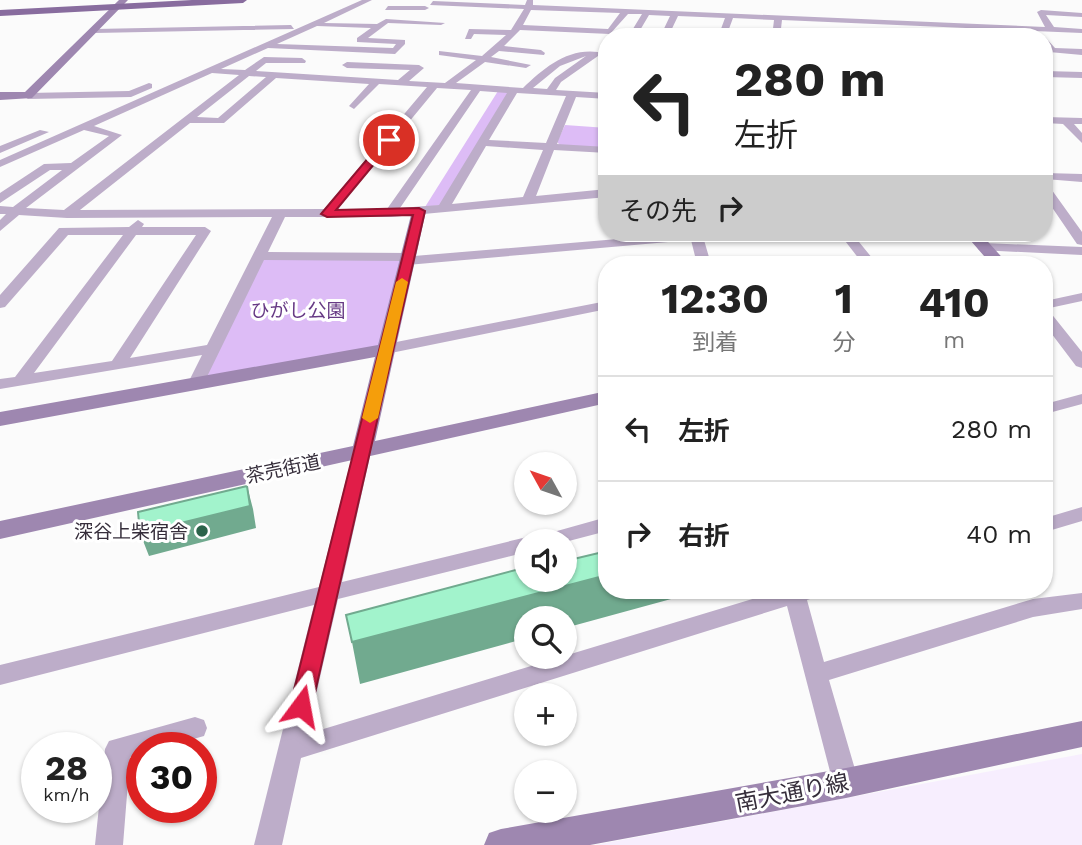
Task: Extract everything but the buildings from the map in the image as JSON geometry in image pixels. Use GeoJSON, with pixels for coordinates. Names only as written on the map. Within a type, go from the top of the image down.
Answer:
{"type":"FeatureCollection","features":[{"type":"Feature","properties":{"kind":"main road"},"geometry":{"type":"LineString","coordinates":[[0,13],[121,3],[243,0]]}},
{"type":"Feature","properties":{"kind":"street"},"geometry":{"type":"LineString","coordinates":[[0,150],[352,0]]}},
{"type":"Feature","properties":{"kind":"street"},"geometry":{"type":"LineString","coordinates":[[0,164],[368,0]]}},
{"type":"Feature","properties":{"kind":"street"},"geometry":{"type":"LineString","coordinates":[[609,0],[614,11]]}},
{"type":"Feature","properties":{"kind":"street"},"geometry":{"type":"LineString","coordinates":[[656,0],[658,13]]}},
{"type":"Feature","properties":{"kind":"street"},"geometry":{"type":"LineString","coordinates":[[28,96],[121,3]]}},
{"type":"Feature","properties":{"kind":"street"},"geometry":{"type":"LineString","coordinates":[[410,21],[428,4]]}},
{"type":"Feature","properties":{"kind":"street"},"geometry":{"type":"LineString","coordinates":[[388,8],[428,4],[529,4],[579,10],[778,17],[826,24],[896,23],[986,28]]}},
{"type":"Feature","properties":{"kind":"street"},"geometry":{"type":"LineString","coordinates":[[449,84],[513,32],[529,4]]}},
{"type":"Feature","properties":{"kind":"street"},"geometry":{"type":"LineString","coordinates":[[563,29],[579,10]]}},
{"type":"Feature","properties":{"kind":"street"},"geometry":{"type":"LineString","coordinates":[[613,28],[625,12]]}},
{"type":"Feature","properties":{"kind":"street"},"geometry":{"type":"LineString","coordinates":[[637,28],[647,12]]}},
{"type":"Feature","properties":{"kind":"street"},"geometry":{"type":"LineString","coordinates":[[880,12],[883,23]]}},
{"type":"Feature","properties":{"kind":"street"},"geometry":{"type":"LineString","coordinates":[[1050,28],[1041,12],[1082,15]]}},
{"type":"Feature","properties":{"kind":"street"},"geometry":{"type":"LineString","coordinates":[[668,28],[675,13]]}},
{"type":"Feature","properties":{"kind":"street"},"geometry":{"type":"LineString","coordinates":[[725,28],[730,15]]}},
{"type":"Feature","properties":{"kind":"street"},"geometry":{"type":"LineString","coordinates":[[777,28],[778,17]]}},
{"type":"Feature","properties":{"kind":"street"},"geometry":{"type":"LineString","coordinates":[[359,40],[386,21],[440,23]]}},
{"type":"Feature","properties":{"kind":"street"},"geometry":{"type":"LineString","coordinates":[[896,23],[897,28]]}},
{"type":"Feature","properties":{"kind":"street"},"geometry":{"type":"LineString","coordinates":[[314,24],[378,26]]}},
{"type":"Feature","properties":{"kind":"street"},"geometry":{"type":"LineString","coordinates":[[95,31],[291,27]]}},
{"type":"Feature","properties":{"kind":"street"},"geometry":{"type":"LineString","coordinates":[[468,37],[472,31],[563,29],[598,32]]}},
{"type":"Feature","properties":{"kind":"street"},"geometry":{"type":"LineString","coordinates":[[1053,30],[1082,32]]}},
{"type":"Feature","properties":{"kind":"street"},"geometry":{"type":"LineString","coordinates":[[576,41],[583,31]]}},
{"type":"Feature","properties":{"kind":"street"},"geometry":{"type":"LineString","coordinates":[[513,32],[536,38]]}},
{"type":"Feature","properties":{"kind":"street"},"geometry":{"type":"LineString","coordinates":[[267,46],[316,48],[395,51],[402,42],[326,38],[316,48],[302,61],[289,75]]}},
{"type":"Feature","properties":{"kind":"street"},"geometry":{"type":"LineString","coordinates":[[455,42],[477,43]]}},
{"type":"Feature","properties":{"kind":"street"},"geometry":{"type":"LineString","coordinates":[[494,45],[541,52]]}},
{"type":"Feature","properties":{"kind":"street"},"geometry":{"type":"LineString","coordinates":[[1053,50],[1082,52]]}},
{"type":"Feature","properties":{"kind":"street"},"geometry":{"type":"LineString","coordinates":[[525,91],[544,73],[580,52],[595,54],[558,80],[549,93]]}},
{"type":"Feature","properties":{"kind":"street"},"geometry":{"type":"LineString","coordinates":[[442,53],[526,65]]}},
{"type":"Feature","properties":{"kind":"street"},"geometry":{"type":"LineString","coordinates":[[67,214],[264,60],[302,61]]}},
{"type":"Feature","properties":{"kind":"street"},"geometry":{"type":"LineString","coordinates":[[347,65],[419,68],[402,82]]}},
{"type":"Feature","properties":{"kind":"street"},"geometry":{"type":"LineString","coordinates":[[361,78],[371,66]]}},
{"type":"Feature","properties":{"kind":"street"},"geometry":{"type":"LineString","coordinates":[[211,70],[598,95]]}},
{"type":"Feature","properties":{"kind":"street"},"geometry":{"type":"LineString","coordinates":[[1053,74],[1082,75]]}},
{"type":"Feature","properties":{"kind":"street"},"geometry":{"type":"LineString","coordinates":[[189,120],[220,121],[275,75]]}},
{"type":"Feature","properties":{"kind":"street"},"geometry":{"type":"LineString","coordinates":[[354,106],[379,80]]}},
{"type":"Feature","properties":{"kind":"street"},"geometry":{"type":"LineString","coordinates":[[327,214],[435,84]]}},
{"type":"Feature","properties":{"kind":"street"},"geometry":{"type":"LineString","coordinates":[[391,213],[478,87]]}},
{"type":"Feature","properties":{"kind":"street"},"geometry":{"type":"LineString","coordinates":[[443,209],[513,91]]}},
{"type":"Feature","properties":{"kind":"street"},"geometry":{"type":"LineString","coordinates":[[0,96],[131,94]]}},
{"type":"Feature","properties":{"kind":"street"},"geometry":{"type":"LineString","coordinates":[[527,202],[572,94]]}},
{"type":"Feature","properties":{"kind":"street"},"geometry":{"type":"LineString","coordinates":[[1053,120],[1082,121]]}},
{"type":"Feature","properties":{"kind":"street"},"geometry":{"type":"LineString","coordinates":[[1066,121],[1082,140]]}},
{"type":"Feature","properties":{"kind":"street"},"geometry":{"type":"LineString","coordinates":[[0,227],[18,210],[117,135],[84,127]]}},
{"type":"Feature","properties":{"kind":"street"},"geometry":{"type":"LineString","coordinates":[[483,143],[598,149]]}},
{"type":"Feature","properties":{"kind":"street"},"geometry":{"type":"LineString","coordinates":[[0,199],[48,166],[76,167]]}},
{"type":"Feature","properties":{"kind":"street"},"geometry":{"type":"LineString","coordinates":[[1053,176],[1082,178]]}},
{"type":"Feature","properties":{"kind":"street"},"geometry":{"type":"LineString","coordinates":[[0,209],[67,214],[391,213],[598,195]]}},
{"type":"Feature","properties":{"kind":"street"},"geometry":{"type":"LineString","coordinates":[[1053,201],[1082,241]]}},
{"type":"Feature","properties":{"kind":"street"},"geometry":{"type":"LineString","coordinates":[[268,845],[419,211]]}},
{"type":"Feature","properties":{"kind":"street"},"geometry":{"type":"LineString","coordinates":[[1053,212],[1061,212]]}},
{"type":"Feature","properties":{"kind":"street"},"geometry":{"type":"LineString","coordinates":[[20,381],[146,213]]}},
{"type":"Feature","properties":{"kind":"street"},"geometry":{"type":"LineString","coordinates":[[195,385],[280,214]]}},
{"type":"Feature","properties":{"kind":"street"},"geometry":{"type":"LineString","coordinates":[[0,304],[64,231],[205,231],[118,364]]}},
{"type":"Feature","properties":{"kind":"street"},"geometry":{"type":"LineString","coordinates":[[260,256],[408,259],[605,242]]}},
{"type":"Feature","properties":{"kind":"street"},"geometry":{"type":"LineString","coordinates":[[852,242],[864,256]]}},
{"type":"Feature","properties":{"kind":"street"},"geometry":{"type":"LineString","coordinates":[[980,242],[992,256]]}},
{"type":"Feature","properties":{"kind":"street"},"geometry":{"type":"LineString","coordinates":[[984,247],[1082,251]]}},
{"type":"Feature","properties":{"kind":"street"},"geometry":{"type":"LineString","coordinates":[[1053,303],[1082,298]]}},
{"type":"Feature","properties":{"kind":"street"},"geometry":{"type":"LineString","coordinates":[[0,419],[195,385],[598,307]]}},
{"type":"Feature","properties":{"kind":"street"},"geometry":{"type":"LineString","coordinates":[[1053,325],[1081,359]]}},
{"type":"Feature","properties":{"kind":"street"},"geometry":{"type":"LineString","coordinates":[[0,384],[212,349]]}},
{"type":"Feature","properties":{"kind":"street","name":"茶売街道"},"geometry":{"type":"LineString","coordinates":[[0,530],[598,399]]}},
{"type":"Feature","properties":{"kind":"street"},"geometry":{"type":"LineString","coordinates":[[1053,407],[1082,399]]}},
{"type":"Feature","properties":{"kind":"street"},"geometry":{"type":"LineString","coordinates":[[1053,523],[1082,514]]}},
{"type":"Feature","properties":{"kind":"street"},"geometry":{"type":"LineString","coordinates":[[577,532],[598,526]]}},
{"type":"Feature","properties":{"kind":"street"},"geometry":{"type":"LineString","coordinates":[[0,675],[514,547]]}},
{"type":"Feature","properties":{"kind":"street"},"geometry":{"type":"LineString","coordinates":[[291,750],[774,599]]}},
{"type":"Feature","properties":{"kind":"street"},"geometry":{"type":"LineString","coordinates":[[802,599],[816,674],[846,782]]}},
{"type":"Feature","properties":{"kind":"street"},"geometry":{"type":"LineString","coordinates":[[816,674],[1032,608],[1082,601]]}},
{"type":"Feature","properties":{"kind":"street"},"geometry":{"type":"LineString","coordinates":[[109,845],[118,749],[195,728]]}},
{"type":"Feature","properties":{"kind":"street","name":"南大通り線"},"geometry":{"type":"LineString","coordinates":[[501,845],[846,782],[1082,734]]}},
{"type":"Feature","properties":{"kind":"shaded area"},"geometry":{"type":"Polygon","coordinates":[[[1082,754],[1082,845],[595,845],[1082,754]]]}},
{"type":"Feature","properties":{"kind":"green space"},"geometry":{"type":"Polygon","coordinates":[[[498,91],[509,92],[442,205],[425,207],[498,91]]]}},
{"type":"Feature","properties":{"kind":"green space"},"geometry":{"type":"Polygon","coordinates":[[[565,125],[598,127],[598,148],[560,145],[557,142],[565,125]]]}},
{"type":"Feature","properties":{"kind":"green space","name":"ひがし公園"},"geometry":{"type":"Polygon","coordinates":[[[260,256],[408,257],[386,349],[195,385],[260,256]]]}},
{"type":"Feature","properties":{"kind":"slow traffic"},"geometry":{"type":"LineString","coordinates":[[370,418],[402,282]]}},
{"type":"Feature","properties":{"kind":"place","name":"深谷上柴宿舎"},"geometry":{"type":"Point","coordinates":[202,531]}},
{"type":"Feature","properties":{"kind":"route"},"geometry":{"type":"LineString","coordinates":[[301,706],[419,211],[327,214],[389,140]]}}]}
